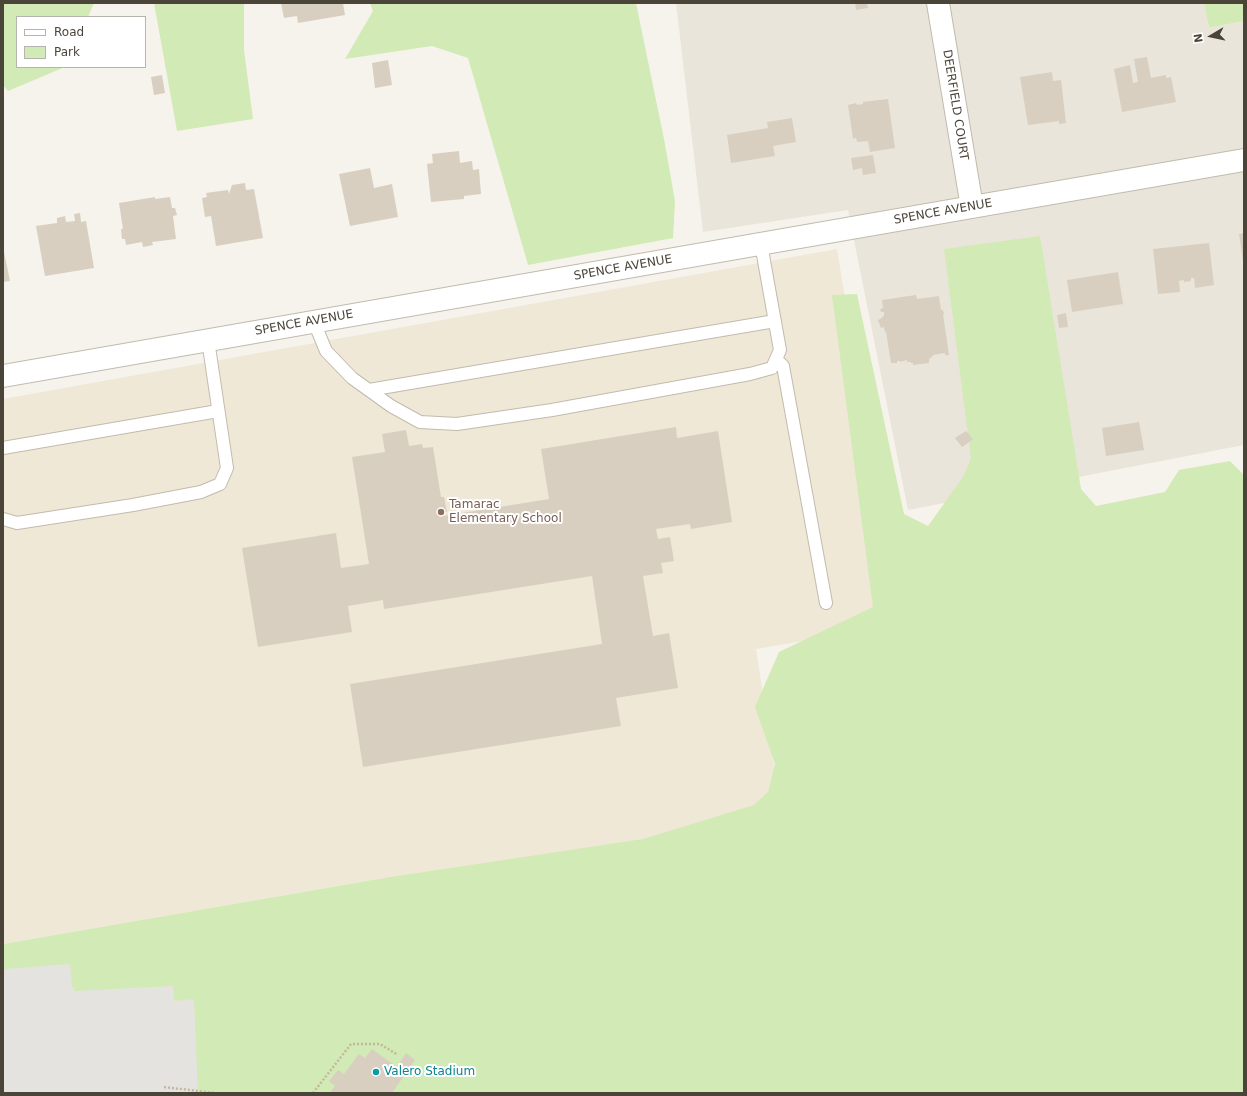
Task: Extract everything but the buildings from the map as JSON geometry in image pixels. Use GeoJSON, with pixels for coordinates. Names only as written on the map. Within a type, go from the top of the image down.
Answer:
{"type":"FeatureCollection","features":[{"type":"Feature","properties":{"kind":"street","name":"DEERFIELD COURT"},"geometry":{"type":"LineString","coordinates":[[938,3],[972,207]]}},
{"type":"Feature","properties":{"kind":"street","name":"SPENCE AVENUE"},"geometry":{"type":"LineString","coordinates":[[3,376],[1244,160]]}},
{"type":"Feature","properties":{"kind":"lane"},"geometry":{"type":"LineString","coordinates":[[314,322],[326,351],[352,378],[391,406],[420,422],[457,424],[552,410],[750,374],[772,368],[780,350],[761,244]]}},
{"type":"Feature","properties":{"kind":"lane"},"geometry":{"type":"LineString","coordinates":[[369,390],[775,321]]}},
{"type":"Feature","properties":{"kind":"lane"},"geometry":{"type":"LineString","coordinates":[[3,519],[17,523],[134,505],[202,492],[220,484],[227,468],[208,340]]}},
{"type":"Feature","properties":{"kind":"lane"},"geometry":{"type":"LineString","coordinates":[[776,359],[783,366],[826,603]]}},
{"type":"Feature","properties":{"kind":"lane"},"geometry":{"type":"LineString","coordinates":[[3,448],[218,411]]}},
{"type":"Feature","properties":{"kind":"path"},"geometry":{"type":"LineString","coordinates":[[313,1093],[351,1044],[380,1044],[398,1055]]}},
{"type":"Feature","properties":{"kind":"path"},"geometry":{"type":"LineString","coordinates":[[164,1087],[215,1093]]}},
{"type":"Feature","properties":{"kind":"shaded area"},"geometry":{"type":"Polygon","coordinates":[[[676,3],[1204,3],[1209,28],[1244,21],[1244,445],[908,510],[848,210],[703,232],[676,3]]]}},
{"type":"Feature","properties":{"kind":"shaded area","name":"Tamarac Elementary School"},"geometry":{"type":"Polygon","coordinates":[[[837,249],[898,625],[756,649],[782,819],[390,877],[3,944],[3,399],[837,249]]]}},
{"type":"Feature","properties":{"kind":"shaded area"},"geometry":{"type":"Polygon","coordinates":[[[70,964],[72,986],[75,991],[173,986],[174,1001],[194,999],[198,1093],[3,1093],[3,969],[70,964]]]}},
{"type":"Feature","properties":{"kind":"green space"},"geometry":{"type":"Polygon","coordinates":[[[3,3],[94,3],[88,16],[16,16],[16,68],[63,68],[8,91],[3,85],[3,3]]]}},
{"type":"Feature","properties":{"kind":"green space"},"geometry":{"type":"Polygon","coordinates":[[[154,3],[244,3],[244,50],[253,119],[177,131],[154,3]]]}},
{"type":"Feature","properties":{"kind":"green space"},"geometry":{"type":"Polygon","coordinates":[[[370,3],[636,3],[675,201],[673,238],[528,265],[468,58],[432,46],[345,59],[373,11],[370,3]]]}},
{"type":"Feature","properties":{"kind":"green space"},"geometry":{"type":"Polygon","coordinates":[[[1204,3],[1244,3],[1244,21],[1209,28],[1204,3]]]}},
{"type":"Feature","properties":{"kind":"green space"},"geometry":{"type":"Polygon","coordinates":[[[1040,236],[1081,489],[1096,506],[1165,492],[1179,470],[1230,461],[1244,475],[1244,1093],[3,1093],[3,944],[390,877],[643,839],[754,805],[768,792],[775,764],[755,707],[779,652],[873,607],[832,295],[857,294],[904,514],[928,526],[963,477],[971,458],[944,249],[1040,236]]]}},
{"type":"Feature","properties":{"kind":"place","name":"Tamarac Elementary School"},"geometry":{"type":"Point","coordinates":[441,512]}},
{"type":"Feature","properties":{"kind":"place","name":"Valero Stadium"},"geometry":{"type":"Point","coordinates":[376,1072]}}]}
